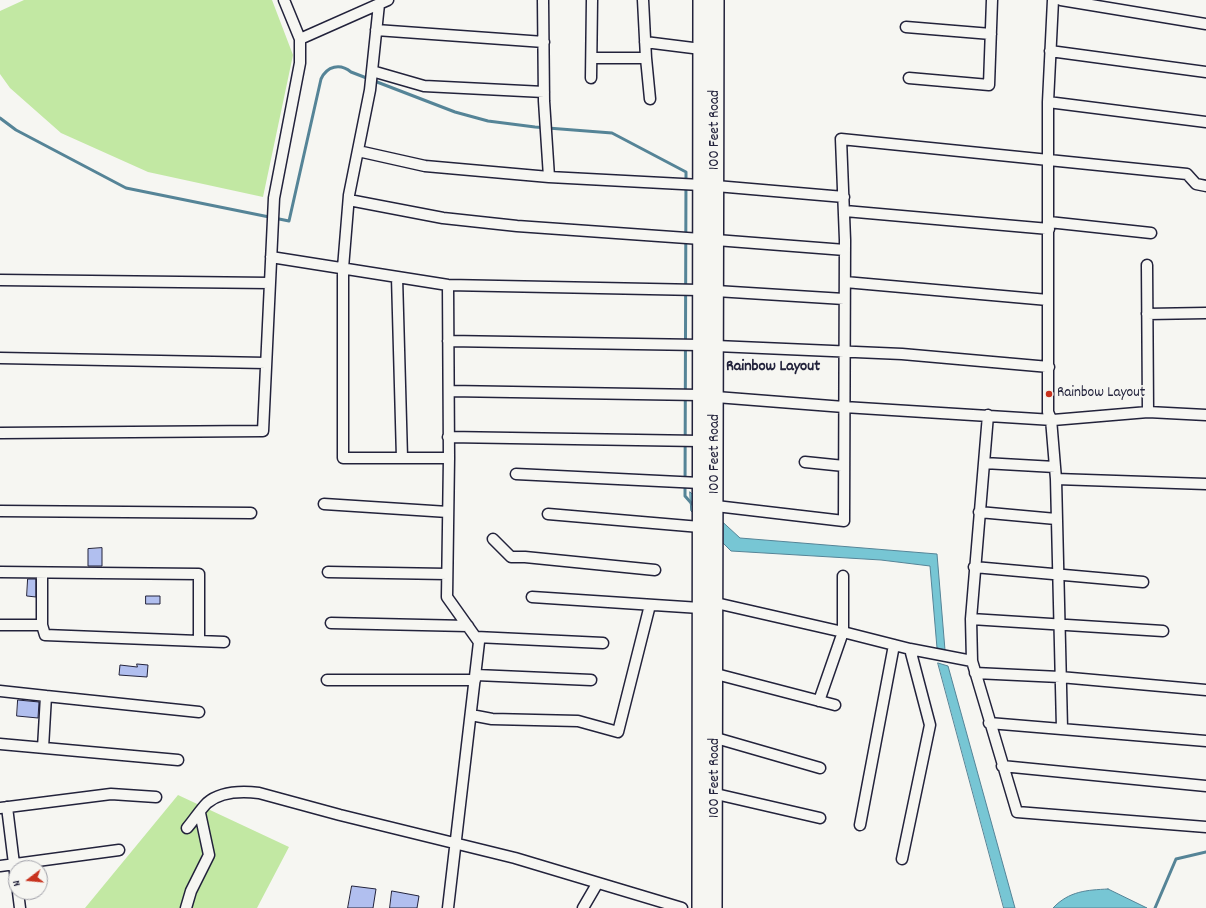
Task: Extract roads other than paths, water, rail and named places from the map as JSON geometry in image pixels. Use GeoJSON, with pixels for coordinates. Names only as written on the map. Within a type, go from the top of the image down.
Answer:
{"type":"FeatureCollection","features":[{"type":"Feature","properties":{"kind":"main road","name":"100 Feet Road"},"geometry":{"type":"LineString","coordinates":[[700,908],[701,0]]}},
{"type":"Feature","properties":{"kind":"main road","name":"100 Feet Road"},"geometry":{"type":"LineString","coordinates":[[714,908],[716,794],[716,0]]}},
{"type":"Feature","properties":{"kind":"street"},"geometry":{"type":"LineString","coordinates":[[0,432],[263,431],[274,198],[300,63],[300,39],[284,0]]}},
{"type":"Feature","properties":{"kind":"street"},"geometry":{"type":"LineString","coordinates":[[543,0],[544,92],[549,177]]}},
{"type":"Feature","properties":{"kind":"street"},"geometry":{"type":"LineString","coordinates":[[592,0],[592,78]]}},
{"type":"Feature","properties":{"kind":"street"},"geometry":{"type":"LineString","coordinates":[[643,0],[650,99]]}},
{"type":"Feature","properties":{"kind":"street"},"geometry":{"type":"LineString","coordinates":[[909,78],[988,85],[992,0]]}},
{"type":"Feature","properties":{"kind":"street"},"geometry":{"type":"LineString","coordinates":[[1053,0],[1048,102],[1050,160],[1048,412],[1051,419],[1056,479],[1057,573],[1062,728]]}},
{"type":"Feature","properties":{"kind":"street"},"geometry":{"type":"LineString","coordinates":[[1061,0],[1206,24]]}},
{"type":"Feature","properties":{"kind":"street"},"geometry":{"type":"LineString","coordinates":[[300,39],[383,2]]}},
{"type":"Feature","properties":{"kind":"street"},"geometry":{"type":"LineString","coordinates":[[383,2],[376,30],[372,71],[349,200],[343,268],[343,458],[449,458]]}},
{"type":"Feature","properties":{"kind":"street"},"geometry":{"type":"LineString","coordinates":[[906,27],[991,34]]}},
{"type":"Feature","properties":{"kind":"street"},"geometry":{"type":"LineString","coordinates":[[376,30],[544,42]]}},
{"type":"Feature","properties":{"kind":"street"},"geometry":{"type":"LineString","coordinates":[[645,42],[701,49]]}},
{"type":"Feature","properties":{"kind":"street"},"geometry":{"type":"LineString","coordinates":[[1050,51],[1206,72]]}},
{"type":"Feature","properties":{"kind":"street"},"geometry":{"type":"LineString","coordinates":[[592,58],[646,58]]}},
{"type":"Feature","properties":{"kind":"street"},"geometry":{"type":"LineString","coordinates":[[372,71],[424,86],[544,92]]}},
{"type":"Feature","properties":{"kind":"street"},"geometry":{"type":"LineString","coordinates":[[1048,102],[1206,122]]}},
{"type":"Feature","properties":{"kind":"street"},"geometry":{"type":"LineString","coordinates":[[716,506],[844,521],[845,250],[841,139],[1187,174],[1196,184],[1206,186]]}},
{"type":"Feature","properties":{"kind":"street"},"geometry":{"type":"LineString","coordinates":[[358,152],[425,166],[549,177],[700,185]]}},
{"type":"Feature","properties":{"kind":"street"},"geometry":{"type":"LineString","coordinates":[[716,186],[844,197]]}},
{"type":"Feature","properties":{"kind":"street"},"geometry":{"type":"LineString","coordinates":[[349,200],[443,218],[517,226],[701,239]]}},
{"type":"Feature","properties":{"kind":"street"},"geometry":{"type":"LineString","coordinates":[[844,211],[1151,233]]}},
{"type":"Feature","properties":{"kind":"street"},"geometry":{"type":"LineString","coordinates":[[716,240],[845,250]]}},
{"type":"Feature","properties":{"kind":"street"},"geometry":{"type":"LineString","coordinates":[[271,257],[448,285],[700,290]]}},
{"type":"Feature","properties":{"kind":"street"},"geometry":{"type":"LineString","coordinates":[[1147,265],[1148,412]]}},
{"type":"Feature","properties":{"kind":"street"},"geometry":{"type":"LineString","coordinates":[[397,277],[402,458]]}},
{"type":"Feature","properties":{"kind":"street"},"geometry":{"type":"LineString","coordinates":[[0,280],[270,283]]}},
{"type":"Feature","properties":{"kind":"street"},"geometry":{"type":"LineString","coordinates":[[845,282],[1048,300]]}},
{"type":"Feature","properties":{"kind":"street"},"geometry":{"type":"LineString","coordinates":[[448,285],[449,458],[447,597],[479,642],[457,844],[448,908]]}},
{"type":"Feature","properties":{"kind":"street"},"geometry":{"type":"LineString","coordinates":[[716,291],[844,299]]}},
{"type":"Feature","properties":{"kind":"street"},"geometry":{"type":"LineString","coordinates":[[1147,314],[1206,313]]}},
{"type":"Feature","properties":{"kind":"street"},"geometry":{"type":"LineString","coordinates":[[448,341],[700,345]]}},
{"type":"Feature","properties":{"kind":"street"},"geometry":{"type":"LineString","coordinates":[[716,346],[902,354],[1049,367]]}},
{"type":"Feature","properties":{"kind":"street"},"geometry":{"type":"LineString","coordinates":[[0,358],[266,363]]}},
{"type":"Feature","properties":{"kind":"street"},"geometry":{"type":"LineString","coordinates":[[448,391],[700,395]]}},
{"type":"Feature","properties":{"kind":"street"},"geometry":{"type":"LineString","coordinates":[[716,397],[844,407],[1056,420],[1086,416],[1148,412],[1206,415]]}},
{"type":"Feature","properties":{"kind":"street"},"geometry":{"type":"LineString","coordinates":[[988,415],[970,619],[972,661],[1016,812],[1206,827]]}},
{"type":"Feature","properties":{"kind":"street"},"geometry":{"type":"LineString","coordinates":[[448,437],[700,440]]}},
{"type":"Feature","properties":{"kind":"street"},"geometry":{"type":"LineString","coordinates":[[805,462],[844,466]]}},
{"type":"Feature","properties":{"kind":"street"},"geometry":{"type":"LineString","coordinates":[[984,463],[1055,467]]}},
{"type":"Feature","properties":{"kind":"street"},"geometry":{"type":"LineString","coordinates":[[516,474],[700,483]]}},
{"type":"Feature","properties":{"kind":"street"},"geometry":{"type":"LineString","coordinates":[[1056,479],[1206,484]]}},
{"type":"Feature","properties":{"kind":"street"},"geometry":{"type":"LineString","coordinates":[[324,504],[448,512]]}},
{"type":"Feature","properties":{"kind":"street"},"geometry":{"type":"LineString","coordinates":[[0,511],[251,513]]}},
{"type":"Feature","properties":{"kind":"street"},"geometry":{"type":"LineString","coordinates":[[980,512],[1056,519]]}},
{"type":"Feature","properties":{"kind":"street"},"geometry":{"type":"LineString","coordinates":[[548,514],[700,526]]}},
{"type":"Feature","properties":{"kind":"street"},"geometry":{"type":"LineString","coordinates":[[493,539],[511,557],[525,557],[655,570]]}},
{"type":"Feature","properties":{"kind":"street"},"geometry":{"type":"LineString","coordinates":[[974,567],[1057,573],[1143,582]]}},
{"type":"Feature","properties":{"kind":"street"},"geometry":{"type":"LineString","coordinates":[[0,572],[199,574],[199,641]]}},
{"type":"Feature","properties":{"kind":"street"},"geometry":{"type":"LineString","coordinates":[[328,572],[447,574]]}},
{"type":"Feature","properties":{"kind":"street"},"geometry":{"type":"LineString","coordinates":[[42,573],[42,625],[44,635],[224,642]]}},
{"type":"Feature","properties":{"kind":"street"},"geometry":{"type":"LineString","coordinates":[[819,701],[843,632],[844,576]]}},
{"type":"Feature","properties":{"kind":"street"},"geometry":{"type":"LineString","coordinates":[[532,597],[700,608]]}},
{"type":"Feature","properties":{"kind":"street"},"geometry":{"type":"LineString","coordinates":[[716,603],[910,649],[972,661]]}},
{"type":"Feature","properties":{"kind":"street"},"geometry":{"type":"LineString","coordinates":[[471,715],[492,719],[578,721],[618,732],[650,605]]}},
{"type":"Feature","properties":{"kind":"street"},"geometry":{"type":"LineString","coordinates":[[970,619],[1059,626],[1163,631]]}},
{"type":"Feature","properties":{"kind":"street"},"geometry":{"type":"LineString","coordinates":[[330,623],[468,626]]}},
{"type":"Feature","properties":{"kind":"street"},"geometry":{"type":"LineString","coordinates":[[0,625],[42,625]]}},
{"type":"Feature","properties":{"kind":"street"},"geometry":{"type":"LineString","coordinates":[[476,637],[603,643]]}},
{"type":"Feature","properties":{"kind":"street"},"geometry":{"type":"LineString","coordinates":[[860,825],[894,645]]}},
{"type":"Feature","properties":{"kind":"street"},"geometry":{"type":"LineString","coordinates":[[902,859],[930,724],[910,649]]}},
{"type":"Feature","properties":{"kind":"street"},"geometry":{"type":"LineString","coordinates":[[975,673],[1060,677],[1206,690]]}},
{"type":"Feature","properties":{"kind":"street"},"geometry":{"type":"LineString","coordinates":[[716,674],[835,705]]}},
{"type":"Feature","properties":{"kind":"street"},"geometry":{"type":"LineString","coordinates":[[327,680],[475,678],[591,680]]}},
{"type":"Feature","properties":{"kind":"street"},"geometry":{"type":"LineString","coordinates":[[0,692],[199,712]]}},
{"type":"Feature","properties":{"kind":"street"},"geometry":{"type":"LineString","coordinates":[[43,748],[46,696]]}},
{"type":"Feature","properties":{"kind":"street"},"geometry":{"type":"LineString","coordinates":[[989,723],[1206,741]]}},
{"type":"Feature","properties":{"kind":"street"},"geometry":{"type":"LineString","coordinates":[[716,738],[820,768]]}},
{"type":"Feature","properties":{"kind":"street"},"geometry":{"type":"LineString","coordinates":[[0,744],[178,760]]}},
{"type":"Feature","properties":{"kind":"street"},"geometry":{"type":"LineString","coordinates":[[1002,766],[1206,786]]}},
{"type":"Feature","properties":{"kind":"street"},"geometry":{"type":"LineString","coordinates":[[187,828],[214,798],[230,793],[247,791],[514,858],[597,884],[682,908]]}},
{"type":"Feature","properties":{"kind":"street"},"geometry":{"type":"LineString","coordinates":[[13,860],[3,808],[111,794],[156,797]]}},
{"type":"Feature","properties":{"kind":"street"},"geometry":{"type":"LineString","coordinates":[[716,794],[820,818]]}},
{"type":"Feature","properties":{"kind":"street"},"geometry":{"type":"LineString","coordinates":[[186,908],[191,891],[209,856],[200,813]]}},
{"type":"Feature","properties":{"kind":"street"},"geometry":{"type":"LineString","coordinates":[[44,860],[119,850]]}},
{"type":"Feature","properties":{"kind":"street"},"geometry":{"type":"LineString","coordinates":[[584,908],[597,884]]}},
{"type":"Feature","properties":{"kind":"water"},"geometry":{"type":"Polygon","coordinates":[[[690,492],[740,538],[937,554],[945,650],[937,648],[930,566],[881,560],[731,551],[691,511],[690,492]]]}},
{"type":"Feature","properties":{"kind":"water"},"geometry":{"type":"Polygon","coordinates":[[[938,663],[948,666],[1015,908],[1004,908],[938,663]]]}},
{"type":"Feature","properties":{"kind":"water"},"geometry":{"type":"Polygon","coordinates":[[[1108,889],[1147,908],[1053,908],[1065,898],[1079,892],[1108,889]]]}},
{"type":"Feature","properties":{"kind":"waterway"},"geometry":{"type":"LineString","coordinates":[[0,118],[16,130],[126,188],[289,221],[321,79],[327,71],[334,67],[343,67],[351,72],[455,112],[488,121],[535,127],[612,133],[686,172],[685,496],[692,504]]}},
{"type":"Feature","properties":{"kind":"waterway"},"geometry":{"type":"LineString","coordinates":[[1155,908],[1176,859],[1206,852]]}},
{"type":"Feature","properties":{"kind":"place","name":"Rainbow Layout"},"geometry":{"type":"Point","coordinates":[1049,394]}},
{"type":"Feature","properties":{"kind":"district","name":"Rainbow Layout"},"geometry":{"type":"Point","coordinates":[773,368]}}]}
